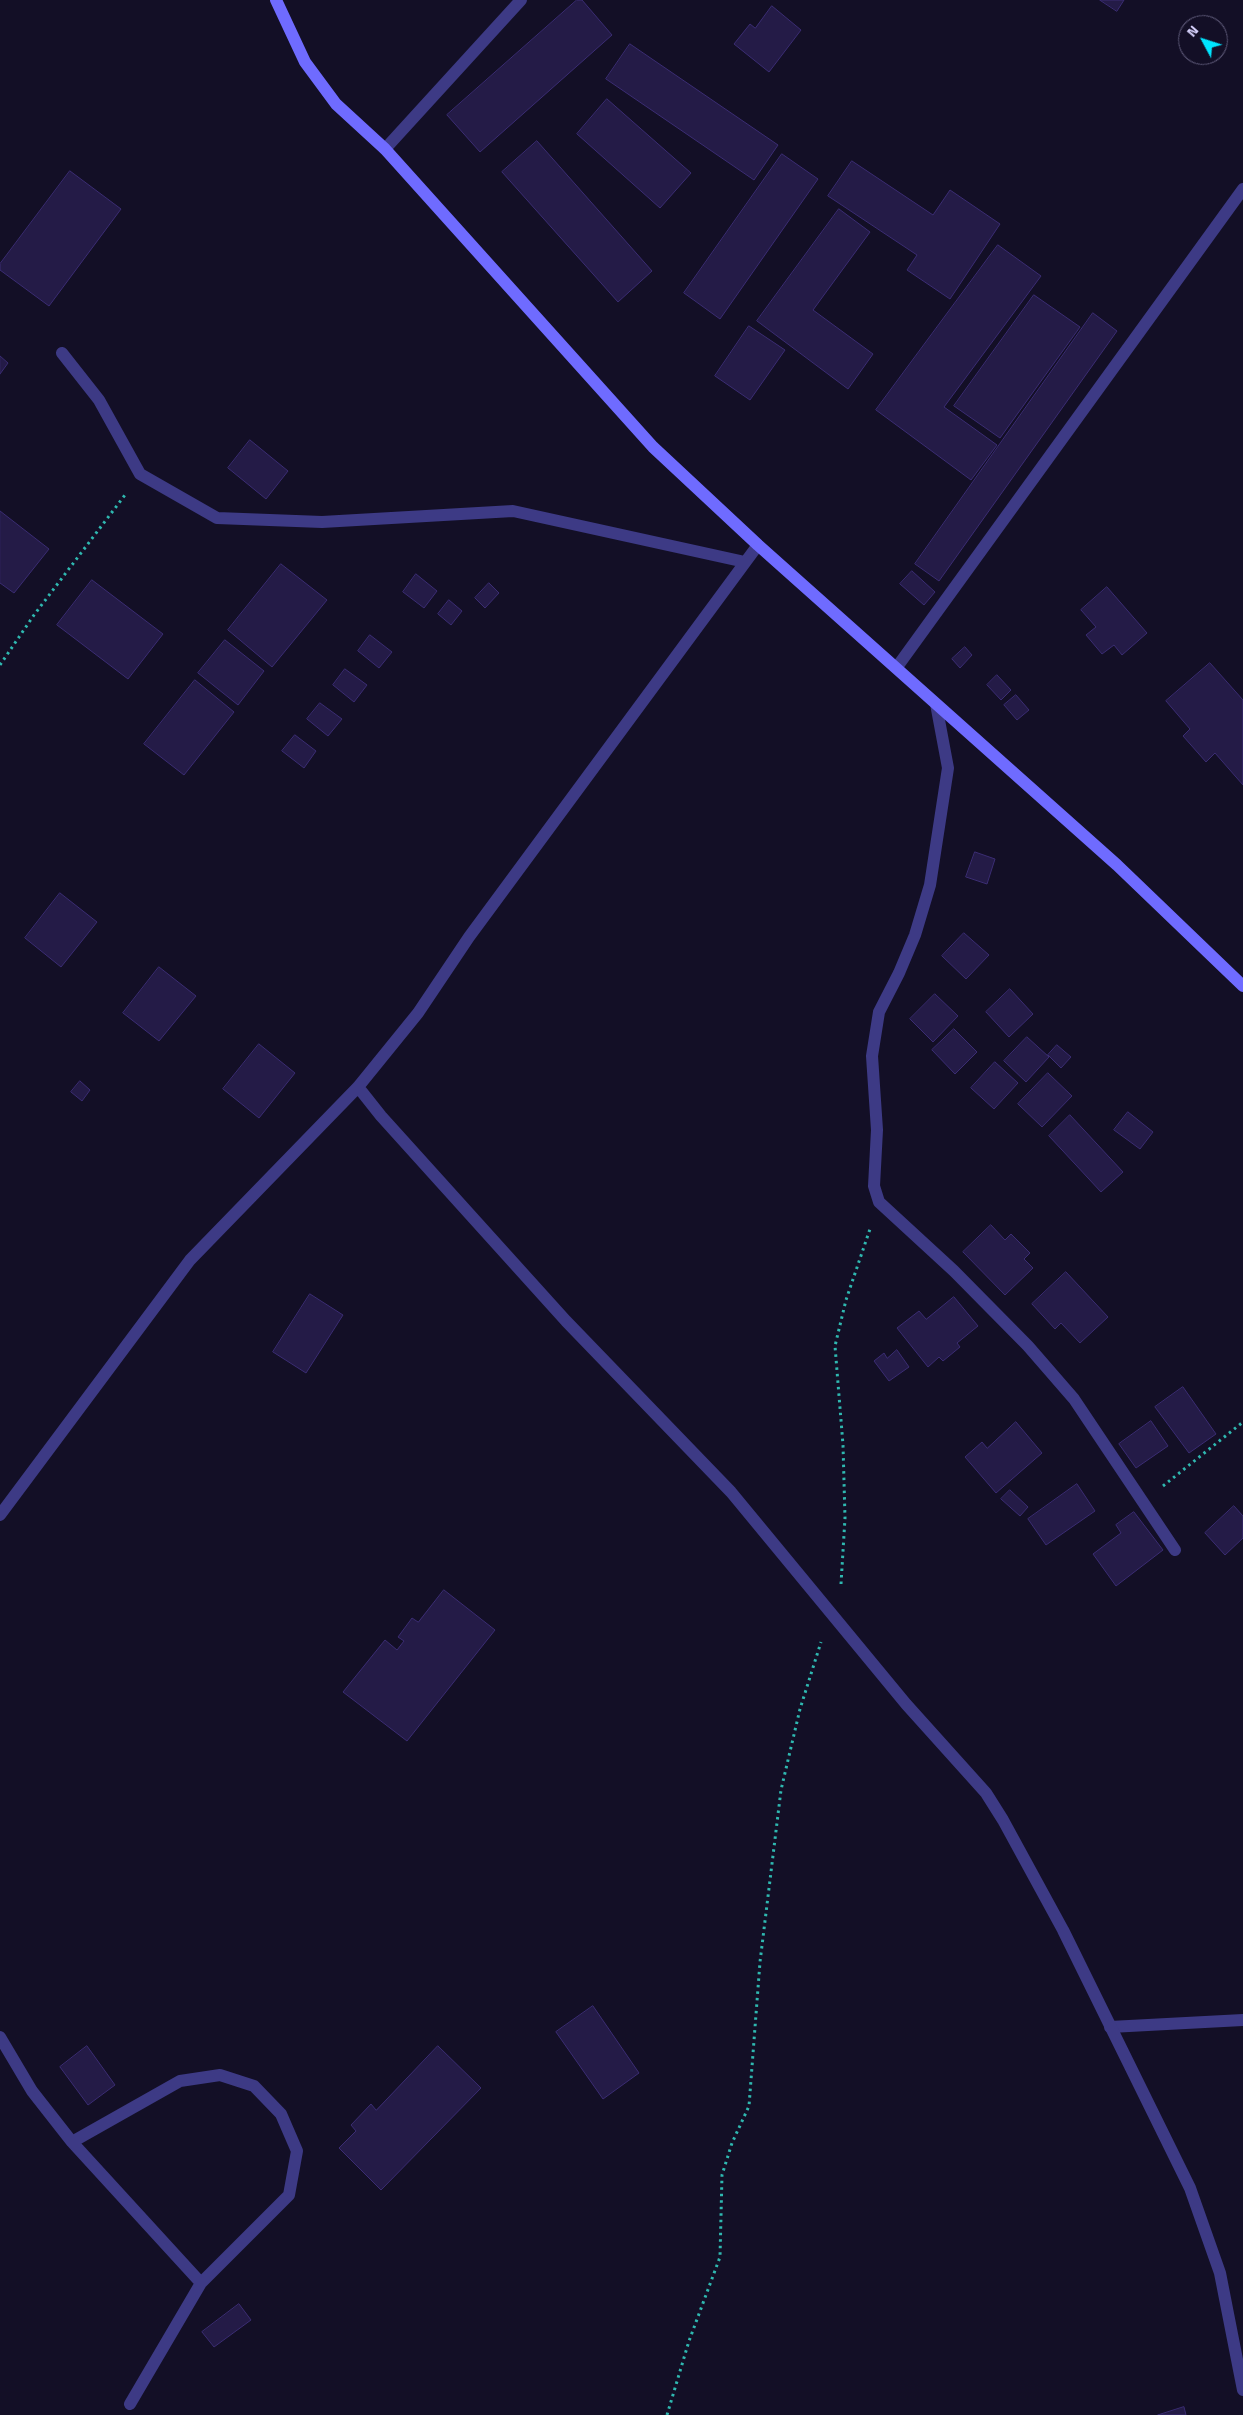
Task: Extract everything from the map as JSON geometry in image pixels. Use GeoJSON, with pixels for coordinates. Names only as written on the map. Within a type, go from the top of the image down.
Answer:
{"type":"FeatureCollection","features":[{"type":"Feature","properties":{"kind":"main road"},"geometry":{"type":"LineString","coordinates":[[276,0],[305,62],[331,97],[385,149],[653,447],[758,545],[1117,865],[1243,986]]}},
{"type":"Feature","properties":{"kind":"street"},"geometry":{"type":"LineString","coordinates":[[385,149],[521,0]]}},
{"type":"Feature","properties":{"kind":"street"},"geometry":{"type":"LineString","coordinates":[[896,668],[1243,189]]}},
{"type":"Feature","properties":{"kind":"street"},"geometry":{"type":"LineString","coordinates":[[62,353],[99,400],[140,474],[217,518],[322,522],[513,511],[745,562]]}},
{"type":"Feature","properties":{"kind":"street"},"geometry":{"type":"LineString","coordinates":[[0,1516],[190,1260],[358,1087],[418,1013],[469,937],[758,545]]}},
{"type":"Feature","properties":{"kind":"street"},"geometry":{"type":"LineString","coordinates":[[936,704],[948,768],[930,885],[915,935],[899,973],[879,1012],[872,1056],[877,1130],[874,1186],[879,1202],[954,1271],[1028,1346],[1074,1399],[1175,1550]]}},
{"type":"Feature","properties":{"kind":"street"},"geometry":{"type":"LineString","coordinates":[[358,1087],[381,1116],[566,1321],[731,1492],[906,1704],[986,1793],[1063,1930],[1190,2188],[1220,2273],[1243,2390]]}},
{"type":"Feature","properties":{"kind":"street"},"geometry":{"type":"LineString","coordinates":[[1110,2027],[1243,2020]]}},
{"type":"Feature","properties":{"kind":"street"},"geometry":{"type":"LineString","coordinates":[[0,2037],[32,2092],[72,2142],[201,2283]]}},
{"type":"Feature","properties":{"kind":"street"},"geometry":{"type":"LineString","coordinates":[[72,2142],[180,2081],[220,2075],[254,2086],[282,2114],[297,2151],[289,2195],[201,2283],[130,2404]]}},
{"type":"Feature","properties":{"kind":"path"},"geometry":{"type":"LineString","coordinates":[[0,665],[34,615],[140,474]]}},
{"type":"Feature","properties":{"kind":"path"},"geometry":{"type":"LineString","coordinates":[[667,2415],[689,2341],[720,2257],[722,2175],[732,2143],[749,2106],[760,1962],[781,1790],[800,1709],[842,1580],[846,1518],[843,1445],[835,1346],[846,1300],[879,1202]]}},
{"type":"Feature","properties":{"kind":"path"},"geometry":{"type":"LineString","coordinates":[[1143,1502],[1243,1422]]}},
{"type":"Feature","properties":{"kind":"building"},"geometry":{"type":"Polygon","coordinates":[[[577,0],[582,0],[612,35],[480,152],[447,115],[577,0]]]}},
{"type":"Feature","properties":{"kind":"building"},"geometry":{"type":"Polygon","coordinates":[[[1100,0],[1124,0],[1117,11],[1100,0]]]}},
{"type":"Feature","properties":{"kind":"building"},"geometry":{"type":"Polygon","coordinates":[[[772,6],[801,30],[769,72],[734,44],[750,24],[755,28],[772,6]]]}},
{"type":"Feature","properties":{"kind":"building"},"geometry":{"type":"Polygon","coordinates":[[[630,44],[778,145],[754,180],[606,79],[630,44]]]}},
{"type":"Feature","properties":{"kind":"building"},"geometry":{"type":"Polygon","coordinates":[[[607,99],[691,173],[660,208],[577,134],[607,99]]]}},
{"type":"Feature","properties":{"kind":"building"},"geometry":{"type":"Polygon","coordinates":[[[537,141],[652,271],[618,302],[502,172],[537,141]]]}},
{"type":"Feature","properties":{"kind":"building"},"geometry":{"type":"Polygon","coordinates":[[[782,154],[818,179],[720,319],[684,293],[782,154]]]}},
{"type":"Feature","properties":{"kind":"building"},"geometry":{"type":"Polygon","coordinates":[[[852,161],[933,215],[950,190],[1000,224],[950,299],[907,270],[917,255],[828,196],[852,161]]]}},
{"type":"Feature","properties":{"kind":"building"},"geometry":{"type":"Polygon","coordinates":[[[70,171],[121,209],[49,306],[0,270],[0,264],[70,171]]]}},
{"type":"Feature","properties":{"kind":"building"},"geometry":{"type":"Polygon","coordinates":[[[839,209],[870,232],[813,310],[873,354],[848,389],[757,321],[839,209]]]}},
{"type":"Feature","properties":{"kind":"building"},"geometry":{"type":"Polygon","coordinates":[[[998,245],[1041,276],[944,407],[997,445],[971,480],[876,410],[998,245]]]}},
{"type":"Feature","properties":{"kind":"building"},"geometry":{"type":"Polygon","coordinates":[[[1034,295],[1080,327],[1000,438],[954,406],[1034,295]]]}},
{"type":"Feature","properties":{"kind":"building"},"geometry":{"type":"Polygon","coordinates":[[[1093,313],[1117,331],[939,581],[915,564],[1093,313]]]}},
{"type":"Feature","properties":{"kind":"building"},"geometry":{"type":"Polygon","coordinates":[[[749,326],[785,350],[750,400],[715,376],[749,326]]]}},
{"type":"Feature","properties":{"kind":"building"},"geometry":{"type":"Polygon","coordinates":[[[0,356],[8,363],[0,374],[0,356]]]}},
{"type":"Feature","properties":{"kind":"building"},"geometry":{"type":"Polygon","coordinates":[[[250,440],[288,471],[266,499],[228,468],[250,440]]]}},
{"type":"Feature","properties":{"kind":"building"},"geometry":{"type":"Polygon","coordinates":[[[0,511],[49,549],[14,593],[0,583],[0,511]]]}},
{"type":"Feature","properties":{"kind":"building"},"geometry":{"type":"Polygon","coordinates":[[[281,564],[327,600],[272,667],[228,630],[281,564]]]}},
{"type":"Feature","properties":{"kind":"building"},"geometry":{"type":"Polygon","coordinates":[[[912,571],[935,592],[924,605],[900,584],[912,571]]]}},
{"type":"Feature","properties":{"kind":"building"},"geometry":{"type":"Polygon","coordinates":[[[416,574],[437,591],[424,608],[403,592],[416,574]]]}},
{"type":"Feature","properties":{"kind":"building"},"geometry":{"type":"Polygon","coordinates":[[[92,580],[163,634],[128,679],[57,625],[92,580]]]}},
{"type":"Feature","properties":{"kind":"building"},"geometry":{"type":"Polygon","coordinates":[[[489,583],[499,593],[485,608],[475,598],[489,583]]]}},
{"type":"Feature","properties":{"kind":"building"},"geometry":{"type":"Polygon","coordinates":[[[1107,587],[1147,633],[1122,655],[1114,645],[1102,654],[1086,635],[1096,627],[1081,610],[1107,587]]]}},
{"type":"Feature","properties":{"kind":"building"},"geometry":{"type":"Polygon","coordinates":[[[449,600],[462,611],[451,625],[438,614],[449,600]]]}},
{"type":"Feature","properties":{"kind":"building"},"geometry":{"type":"Polygon","coordinates":[[[370,635],[392,652],[379,668],[358,651],[370,635]]]}},
{"type":"Feature","properties":{"kind":"building"},"geometry":{"type":"Polygon","coordinates":[[[225,640],[264,671],[238,705],[198,673],[225,640]]]}},
{"type":"Feature","properties":{"kind":"building"},"geometry":{"type":"Polygon","coordinates":[[[965,647],[972,655],[960,668],[952,659],[965,647]]]}},
{"type":"Feature","properties":{"kind":"building"},"geometry":{"type":"Polygon","coordinates":[[[1210,663],[1243,700],[1243,785],[1215,753],[1206,762],[1183,736],[1190,729],[1166,701],[1210,663]]]}},
{"type":"Feature","properties":{"kind":"building"},"geometry":{"type":"Polygon","coordinates":[[[345,669],[367,685],[354,702],[333,685],[345,669]]]}},
{"type":"Feature","properties":{"kind":"building"},"geometry":{"type":"Polygon","coordinates":[[[997,675],[1011,690],[1001,700],[987,685],[997,675]]]}},
{"type":"Feature","properties":{"kind":"building"},"geometry":{"type":"Polygon","coordinates":[[[195,680],[234,712],[184,775],[144,744],[195,680]]]}},
{"type":"Feature","properties":{"kind":"building"},"geometry":{"type":"Polygon","coordinates":[[[1016,695],[1029,710],[1017,720],[1004,705],[1016,695]]]}},
{"type":"Feature","properties":{"kind":"building"},"geometry":{"type":"Polygon","coordinates":[[[320,703],[342,719],[328,736],[307,719],[320,703]]]}},
{"type":"Feature","properties":{"kind":"building"},"geometry":{"type":"Polygon","coordinates":[[[295,735],[316,751],[304,768],[282,751],[295,735]]]}},
{"type":"Feature","properties":{"kind":"building"},"geometry":{"type":"Polygon","coordinates":[[[975,852],[995,859],[987,884],[966,877],[975,852]]]}},
{"type":"Feature","properties":{"kind":"building"},"geometry":{"type":"Polygon","coordinates":[[[60,893],[97,922],[61,967],[25,938],[60,893]]]}},
{"type":"Feature","properties":{"kind":"building"},"geometry":{"type":"Polygon","coordinates":[[[964,933],[989,955],[966,979],[942,956],[964,933]]]}},
{"type":"Feature","properties":{"kind":"building"},"geometry":{"type":"Polygon","coordinates":[[[159,967],[196,996],[159,1041],[123,1013],[159,967]]]}},
{"type":"Feature","properties":{"kind":"building"},"geometry":{"type":"Polygon","coordinates":[[[1010,989],[1033,1014],[1009,1037],[986,1012],[1010,989]]]}},
{"type":"Feature","properties":{"kind":"building"},"geometry":{"type":"Polygon","coordinates":[[[935,994],[958,1016],[933,1042],[910,1019],[935,994]]]}},
{"type":"Feature","properties":{"kind":"building"},"geometry":{"type":"Polygon","coordinates":[[[954,1029],[977,1052],[955,1074],[932,1050],[954,1029]]]}},
{"type":"Feature","properties":{"kind":"building"},"geometry":{"type":"Polygon","coordinates":[[[1027,1037],[1049,1057],[1026,1082],[1004,1061],[1027,1037]]]}},
{"type":"Feature","properties":{"kind":"building"},"geometry":{"type":"Polygon","coordinates":[[[259,1044],[295,1073],[259,1118],[223,1089],[259,1044]]]}},
{"type":"Feature","properties":{"kind":"building"},"geometry":{"type":"Polygon","coordinates":[[[1057,1045],[1071,1057],[1061,1068],[1048,1055],[1057,1045]]]}},
{"type":"Feature","properties":{"kind":"building"},"geometry":{"type":"Polygon","coordinates":[[[995,1062],[1018,1083],[994,1109],[971,1088],[995,1062]]]}},
{"type":"Feature","properties":{"kind":"building"},"geometry":{"type":"Polygon","coordinates":[[[1048,1073],[1072,1096],[1042,1127],[1018,1104],[1048,1073]]]}},
{"type":"Feature","properties":{"kind":"building"},"geometry":{"type":"Polygon","coordinates":[[[80,1081],[90,1090],[82,1101],[71,1092],[80,1081]]]}},
{"type":"Feature","properties":{"kind":"building"},"geometry":{"type":"Polygon","coordinates":[[[1128,1112],[1153,1132],[1140,1149],[1114,1130],[1128,1112]]]}},
{"type":"Feature","properties":{"kind":"building"},"geometry":{"type":"Polygon","coordinates":[[[1070,1115],[1123,1172],[1101,1192],[1049,1136],[1070,1115]]]}},
{"type":"Feature","properties":{"kind":"building"},"geometry":{"type":"Polygon","coordinates":[[[991,1225],[1005,1240],[1011,1234],[1030,1253],[1024,1259],[1033,1268],[1005,1295],[963,1252],[991,1225]]]}},
{"type":"Feature","properties":{"kind":"building"},"geometry":{"type":"Polygon","coordinates":[[[1066,1272],[1108,1317],[1080,1343],[1061,1323],[1055,1329],[1032,1304],[1066,1272]]]}},
{"type":"Feature","properties":{"kind":"building"},"geometry":{"type":"Polygon","coordinates":[[[310,1294],[343,1315],[306,1373],[273,1352],[310,1294]]]}},
{"type":"Feature","properties":{"kind":"building"},"geometry":{"type":"Polygon","coordinates":[[[954,1297],[978,1326],[957,1343],[960,1347],[943,1361],[939,1357],[928,1367],[897,1328],[919,1311],[926,1319],[954,1297]]]}},
{"type":"Feature","properties":{"kind":"building"},"geometry":{"type":"Polygon","coordinates":[[[897,1350],[909,1367],[889,1381],[874,1361],[884,1353],[887,1358],[897,1350]]]}},
{"type":"Feature","properties":{"kind":"building"},"geometry":{"type":"Polygon","coordinates":[[[1183,1387],[1216,1434],[1189,1453],[1155,1407],[1183,1387]]]}},
{"type":"Feature","properties":{"kind":"building"},"geometry":{"type":"Polygon","coordinates":[[[1151,1421],[1168,1446],[1136,1468],[1119,1444],[1151,1421]]]}},
{"type":"Feature","properties":{"kind":"building"},"geometry":{"type":"Polygon","coordinates":[[[1016,1422],[1042,1453],[996,1493],[965,1457],[982,1442],[987,1448],[1016,1422]]]}},
{"type":"Feature","properties":{"kind":"building"},"geometry":{"type":"Polygon","coordinates":[[[1077,1484],[1095,1511],[1046,1545],[1028,1519],[1077,1484]]]}},
{"type":"Feature","properties":{"kind":"building"},"geometry":{"type":"Polygon","coordinates":[[[1010,1490],[1028,1507],[1020,1516],[1001,1499],[1010,1490]]]}},
{"type":"Feature","properties":{"kind":"building"},"geometry":{"type":"Polygon","coordinates":[[[1234,1506],[1243,1516],[1243,1538],[1225,1555],[1205,1533],[1234,1506]]]}},
{"type":"Feature","properties":{"kind":"building"},"geometry":{"type":"Polygon","coordinates":[[[1134,1512],[1163,1550],[1116,1586],[1093,1554],[1121,1533],[1116,1525],[1134,1512]]]}},
{"type":"Feature","properties":{"kind":"building"},"geometry":{"type":"Polygon","coordinates":[[[444,1590],[495,1630],[407,1741],[343,1692],[385,1640],[397,1650],[404,1641],[398,1637],[412,1618],[418,1622],[444,1590]]]}},
{"type":"Feature","properties":{"kind":"building"},"geometry":{"type":"Polygon","coordinates":[[[593,2006],[639,2073],[603,2099],[556,2032],[593,2006]]]}},
{"type":"Feature","properties":{"kind":"building"},"geometry":{"type":"Polygon","coordinates":[[[87,2046],[115,2085],[88,2105],[60,2067],[87,2046]]]}},
{"type":"Feature","properties":{"kind":"building"},"geometry":{"type":"Polygon","coordinates":[[[438,2046],[481,2088],[381,2190],[339,2148],[356,2131],[351,2125],[371,2104],[376,2110],[438,2046]]]}},
{"type":"Feature","properties":{"kind":"building"},"geometry":{"type":"Polygon","coordinates":[[[239,2304],[251,2320],[214,2347],[202,2332],[239,2304]]]}},
{"type":"Feature","properties":{"kind":"building"},"geometry":{"type":"Polygon","coordinates":[[[1184,2407],[1186,2415],[1158,2415],[1184,2407]]]}}]}
